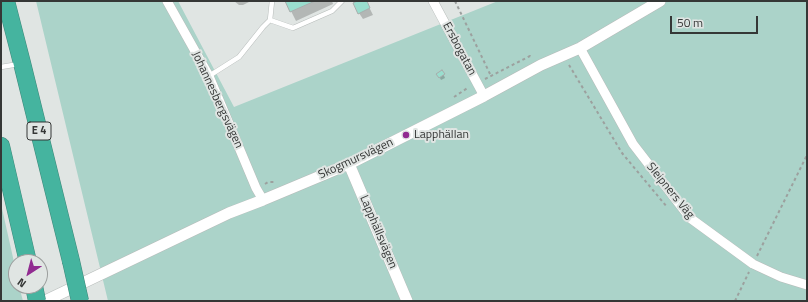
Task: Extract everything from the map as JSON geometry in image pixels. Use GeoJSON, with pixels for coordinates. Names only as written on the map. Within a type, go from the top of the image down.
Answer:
{"type":"FeatureCollection","features":[{"type":"Feature","properties":{"kind":"highway","name":"E 4"},"geometry":{"type":"LineString","coordinates":[[6,1],[80,301]]}},
{"type":"Feature","properties":{"kind":"highway"},"geometry":{"type":"LineString","coordinates":[[1,146],[26,254]]}},
{"type":"Feature","properties":{"kind":"street","name":"Johannesbergsvägen"},"geometry":{"type":"LineString","coordinates":[[167,1],[209,76],[256,188],[263,200]]}},
{"type":"Feature","properties":{"kind":"street","name":"Ersbogatan"},"geometry":{"type":"LineString","coordinates":[[433,1],[484,96]]}},
{"type":"Feature","properties":{"kind":"street","name":"Skogmursvägen"},"geometry":{"type":"LineString","coordinates":[[45,301],[229,213],[349,164],[484,96],[541,65],[580,48],[660,1]]}},
{"type":"Feature","properties":{"kind":"street","name":"Sleipners Väg"},"geometry":{"type":"LineString","coordinates":[[580,48],[633,144],[690,218],[753,264],[781,277],[807,285]]}},
{"type":"Feature","properties":{"kind":"street","name":"Lapphällsvägen"},"geometry":{"type":"LineString","coordinates":[[349,164],[407,301]]}},
{"type":"Feature","properties":{"kind":"lane"},"geometry":{"type":"LineString","coordinates":[[209,76],[239,57],[270,20],[272,1]]}},
{"type":"Feature","properties":{"kind":"lane"},"geometry":{"type":"LineString","coordinates":[[270,20],[293,28],[332,11],[342,1]]}},
{"type":"Feature","properties":{"kind":"lane"},"geometry":{"type":"LineString","coordinates":[[1,68],[22,63]]}},
{"type":"Feature","properties":{"kind":"path"},"geometry":{"type":"LineString","coordinates":[[455,1],[491,76]]}},
{"type":"Feature","properties":{"kind":"path"},"geometry":{"type":"LineString","coordinates":[[452,98],[477,82],[530,56],[541,65]]}},
{"type":"Feature","properties":{"kind":"path"},"geometry":{"type":"LineString","coordinates":[[735,301],[807,155]]}},
{"type":"Feature","properties":{"kind":"path"},"geometry":{"type":"LineString","coordinates":[[256,188],[268,182],[283,182]]}},
{"type":"Feature","properties":{"kind":"green space"},"geometry":{"type":"Polygon","coordinates":[[[36,1],[178,1],[234,107],[498,1],[807,1],[807,301],[108,301],[36,1]]]}},
{"type":"Feature","properties":{"kind":"green space"},"geometry":{"type":"Polygon","coordinates":[[[1,204],[12,254],[8,254],[8,294],[21,294],[23,301],[1,301],[1,204]]]}},
{"type":"Feature","properties":{"kind":"building"},"geometry":{"type":"Polygon","coordinates":[[[285,1],[315,1],[290,12],[285,1]]]}},
{"type":"Feature","properties":{"kind":"building"},"geometry":{"type":"Polygon","coordinates":[[[357,1],[367,1],[370,8],[358,14],[353,3],[357,1]]]}},
{"type":"Feature","properties":{"kind":"building"},"geometry":{"type":"Polygon","coordinates":[[[442,70],[445,74],[439,78],[436,74],[442,70]]]}},
{"type":"Feature","properties":{"kind":"place","name":"Lapphällan"},"geometry":{"type":"Point","coordinates":[406,135]}}]}
